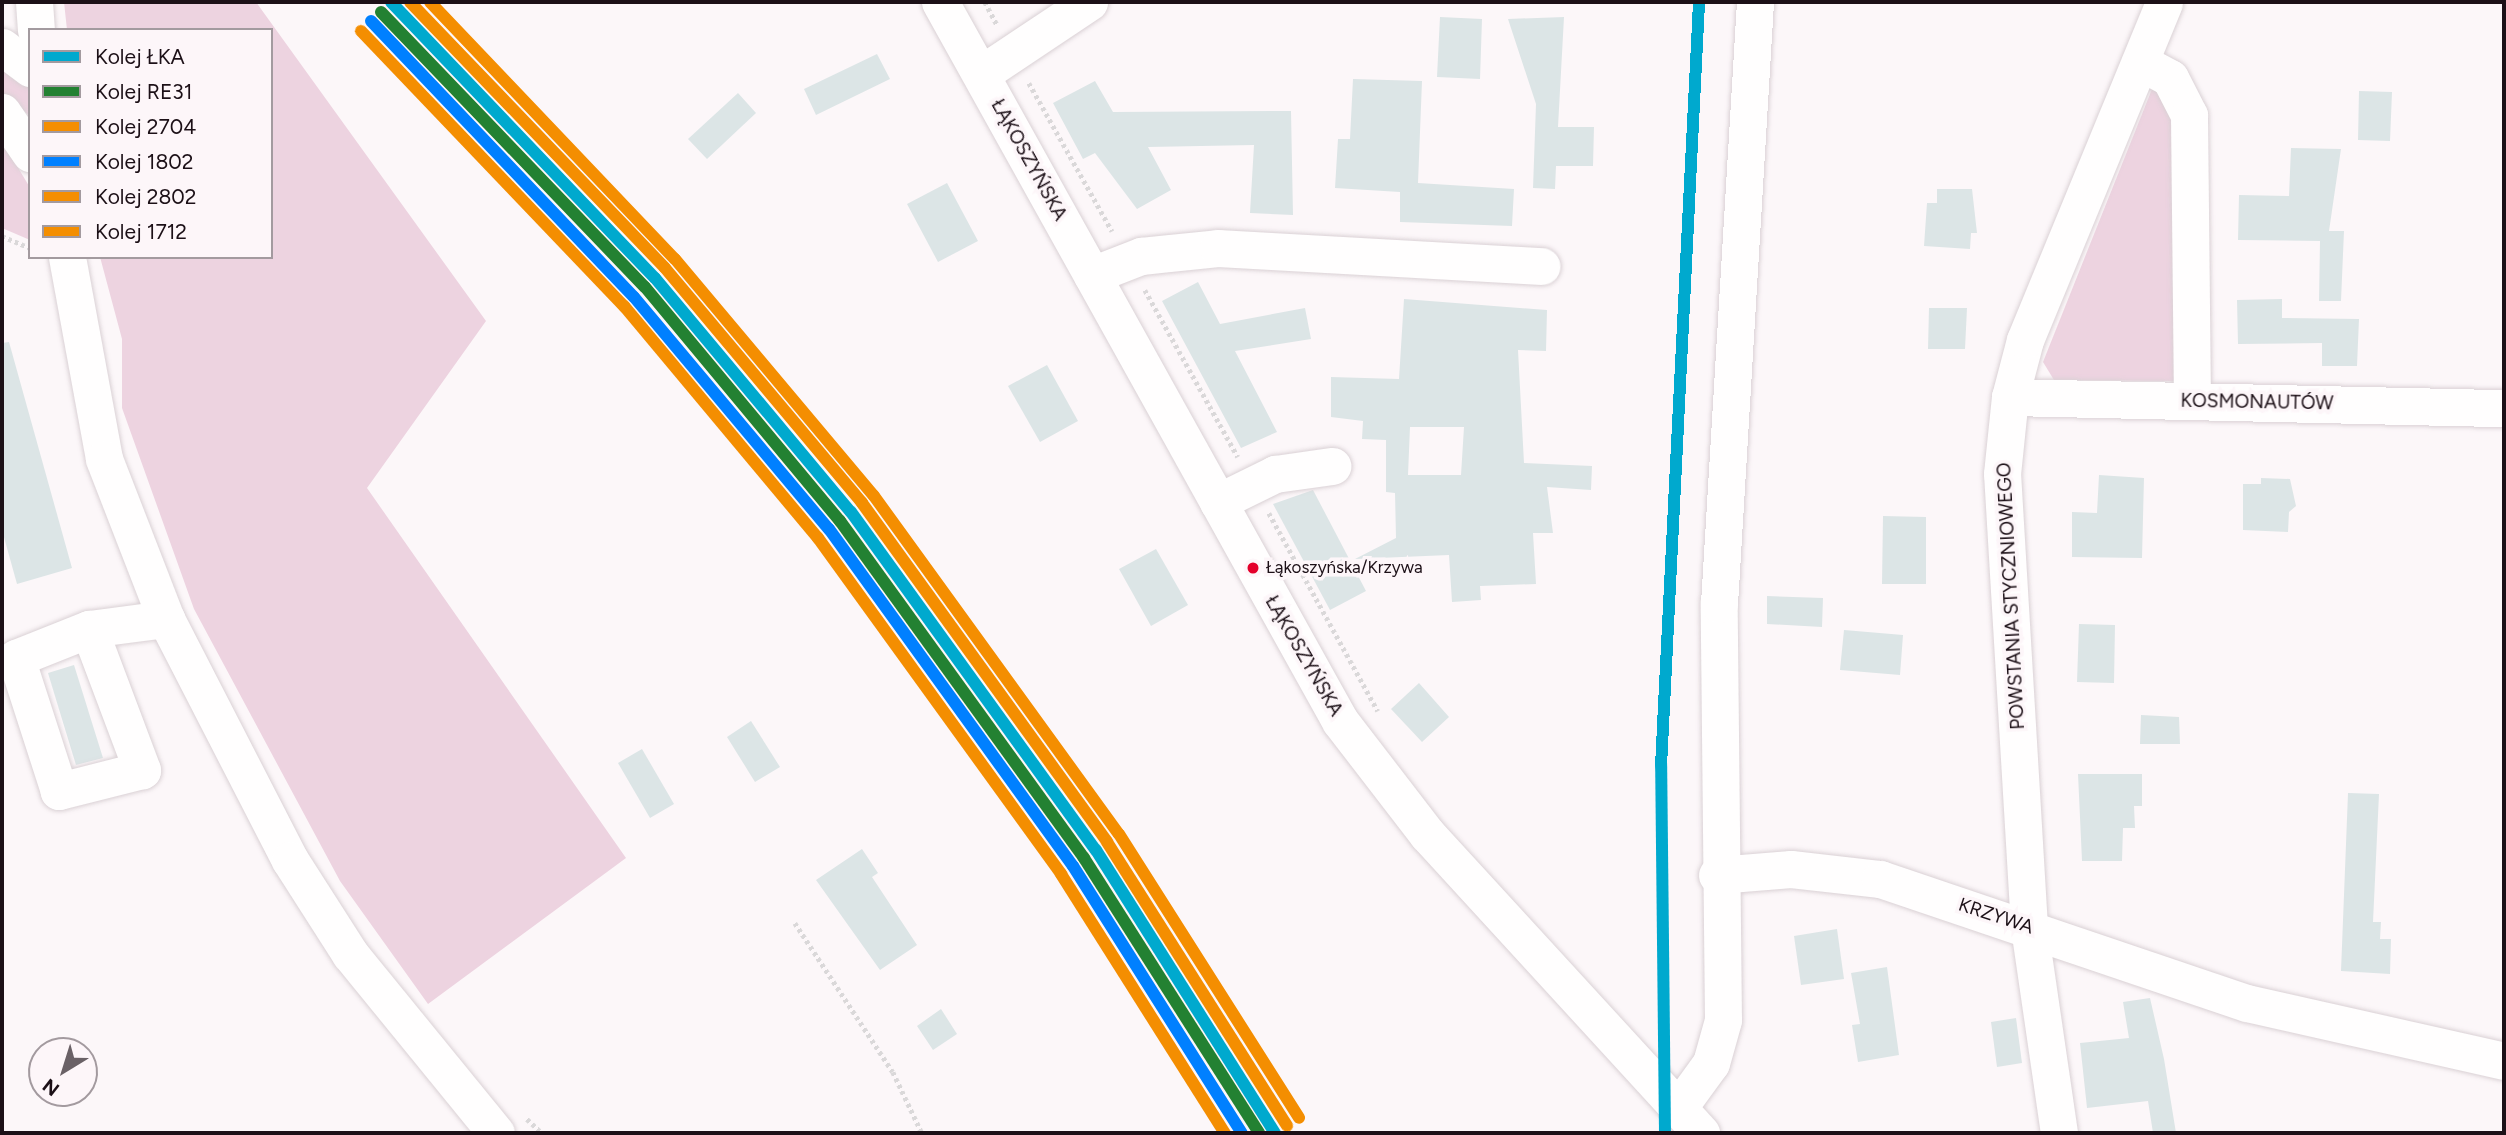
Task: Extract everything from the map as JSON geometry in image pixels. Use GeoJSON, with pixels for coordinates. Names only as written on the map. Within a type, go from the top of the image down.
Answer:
{"type":"FeatureCollection","features":[{"type":"Feature","properties":{"kind":"street"},"geometry":{"type":"LineString","coordinates":[[34,2],[36,28]]}},
{"type":"Feature","properties":{"kind":"street","name":"ŁĄKOSZYŃSKA"},"geometry":{"type":"LineString","coordinates":[[940,2],[1340,721],[1380,778],[1690,1120]]}},
{"type":"Feature","properties":{"kind":"street"},"geometry":{"type":"LineString","coordinates":[[981,74],[1089,2]]}},
{"type":"Feature","properties":{"kind":"street"},"geometry":{"type":"LineString","coordinates":[[1690,1120],[1723,1020],[1717,875],[1727,390],[1755,2]]}},
{"type":"Feature","properties":{"kind":"street","name":"POWSTANIA STYCZNIOWEGO"},"geometry":{"type":"LineString","coordinates":[[2059,1133],[2029,926],[2002,474],[2010,397],[2025,340],[2164,2]]}},
{"type":"Feature","properties":{"kind":"street"},"geometry":{"type":"LineString","coordinates":[[2,47],[28,66]]}},
{"type":"Feature","properties":{"kind":"street"},"geometry":{"type":"LineString","coordinates":[[2140,62],[2170,78],[2189,115],[2192,400]]}},
{"type":"Feature","properties":{"kind":"street"},"geometry":{"type":"LineString","coordinates":[[1092,275],[1128,261],[1218,248],[1542,266]]}},
{"type":"Feature","properties":{"kind":"street"},"geometry":{"type":"LineString","coordinates":[[67,259],[104,459],[166,619],[290,860],[350,954],[510,1125]]}},
{"type":"Feature","properties":{"kind":"street","name":"KOSMONAUTÓW"},"geometry":{"type":"LineString","coordinates":[[2010,397],[2504,408]]}},
{"type":"Feature","properties":{"kind":"street"},"geometry":{"type":"LineString","coordinates":[[1218,502],[1275,474],[1332,466]]}},
{"type":"Feature","properties":{"kind":"street"},"geometry":{"type":"LineString","coordinates":[[89,629],[166,619]]}},
{"type":"Feature","properties":{"kind":"street","name":"KRZYWA"},"geometry":{"type":"LineString","coordinates":[[1717,875],[1791,869],[1880,879],[2029,926],[2247,1003],[2504,1062]]}},
{"type":"Feature","properties":{"kind":"path"},"geometry":{"type":"LineString","coordinates":[[985,2],[1380,715]]}},
{"type":"Feature","properties":{"kind":"path"},"geometry":{"type":"LineString","coordinates":[[2,236],[28,247]]}},
{"type":"Feature","properties":{"kind":"path"},"geometry":{"type":"LineString","coordinates":[[795,923],[893,1072],[922,1133]]}},
{"type":"Feature","properties":{"kind":"path"},"geometry":{"type":"LineString","coordinates":[[510,1125],[542,1133]]}},
{"type":"Feature","properties":{"kind":"shaded area"},"geometry":{"type":"Polygon","coordinates":[[[64,2],[256,2],[486,321],[367,488],[626,858],[428,1004],[340,881],[194,609],[122,408],[122,339],[101,259],[273,259],[273,28],[67,28],[64,2]]]}},
{"type":"Feature","properties":{"kind":"shaded area"},"geometry":{"type":"Polygon","coordinates":[[[2,62],[28,85],[28,114],[2,93],[2,62]]]}},
{"type":"Feature","properties":{"kind":"shaded area"},"geometry":{"type":"Polygon","coordinates":[[[2154,84],[2171,96],[2176,381],[2054,380],[2043,362],[2154,84]]]}},
{"type":"Feature","properties":{"kind":"shaded area"},"geometry":{"type":"Polygon","coordinates":[[[2,141],[28,184],[28,239],[2,228],[2,141]]]}},
{"type":"Feature","properties":{"kind":"building"},"geometry":{"type":"Polygon","coordinates":[[[1440,17],[1482,19],[1480,79],[1437,77],[1440,17]]]}},
{"type":"Feature","properties":{"kind":"building"},"geometry":{"type":"Polygon","coordinates":[[[1564,17],[1558,127],[1594,127],[1593,166],[1556,166],[1555,189],[1533,188],[1536,104],[1508,19],[1564,17]]]}},
{"type":"Feature","properties":{"kind":"building"},"geometry":{"type":"Polygon","coordinates":[[[877,54],[890,79],[816,115],[804,89],[877,54]]]}},
{"type":"Feature","properties":{"kind":"building"},"geometry":{"type":"Polygon","coordinates":[[[1353,79],[1422,81],[1418,183],[1514,189],[1512,226],[1400,222],[1400,192],[1335,188],[1338,139],[1350,139],[1353,79]]]}},
{"type":"Feature","properties":{"kind":"building"},"geometry":{"type":"Polygon","coordinates":[[[1095,81],[1113,112],[1291,111],[1293,215],[1250,213],[1254,145],[1148,147],[1171,190],[1137,209],[1095,153],[1083,159],[1053,103],[1095,81]]]}},
{"type":"Feature","properties":{"kind":"building"},"geometry":{"type":"Polygon","coordinates":[[[2359,91],[2392,92],[2390,141],[2358,140],[2359,91]]]}},
{"type":"Feature","properties":{"kind":"building"},"geometry":{"type":"Polygon","coordinates":[[[738,93],[756,113],[707,159],[688,139],[738,93]]]}},
{"type":"Feature","properties":{"kind":"building"},"geometry":{"type":"Polygon","coordinates":[[[2291,148],[2341,149],[2329,231],[2344,231],[2341,301],[2319,301],[2320,241],[2238,240],[2239,195],[2289,196],[2291,148]]]}},
{"type":"Feature","properties":{"kind":"building"},"geometry":{"type":"Polygon","coordinates":[[[947,183],[978,241],[938,262],[907,204],[947,183]]]}},
{"type":"Feature","properties":{"kind":"building"},"geometry":{"type":"Polygon","coordinates":[[[1937,189],[1972,189],[1977,233],[1971,233],[1970,249],[1924,246],[1927,203],[1937,203],[1937,189]]]}},
{"type":"Feature","properties":{"kind":"building"},"geometry":{"type":"Polygon","coordinates":[[[1198,282],[1220,324],[1305,308],[1311,339],[1235,351],[1277,432],[1241,448],[1162,301],[1198,282]]]}},
{"type":"Feature","properties":{"kind":"building"},"geometry":{"type":"Polygon","coordinates":[[[1404,299],[1547,310],[1546,351],[1518,350],[1524,463],[1592,466],[1591,490],[1547,487],[1553,533],[1533,533],[1536,584],[1480,586],[1481,600],[1452,602],[1449,555],[1355,559],[1396,538],[1395,493],[1386,492],[1386,440],[1362,439],[1363,421],[1331,417],[1331,377],[1399,379],[1404,299]],[[1410,427],[1408,475],[1461,475],[1464,427],[1410,427]]]}},
{"type":"Feature","properties":{"kind":"building"},"geometry":{"type":"Polygon","coordinates":[[[2282,299],[2282,318],[2359,319],[2357,366],[2322,366],[2322,343],[2238,344],[2237,300],[2282,299]]]}},
{"type":"Feature","properties":{"kind":"building"},"geometry":{"type":"Polygon","coordinates":[[[1929,308],[1967,308],[1965,349],[1928,349],[1929,308]]]}},
{"type":"Feature","properties":{"kind":"building"},"geometry":{"type":"Polygon","coordinates":[[[9,342],[72,568],[17,584],[2,530],[2,343],[9,342]]]}},
{"type":"Feature","properties":{"kind":"building"},"geometry":{"type":"Polygon","coordinates":[[[1047,365],[1078,421],[1040,442],[1008,386],[1047,365]]]}},
{"type":"Feature","properties":{"kind":"building"},"geometry":{"type":"Polygon","coordinates":[[[2099,475],[2144,478],[2142,558],[2072,557],[2072,512],[2097,513],[2099,475]]]}},
{"type":"Feature","properties":{"kind":"building"},"geometry":{"type":"Polygon","coordinates":[[[2261,478],[2290,479],[2296,506],[2289,512],[2288,532],[2243,530],[2243,484],[2261,484],[2261,478]]]}},
{"type":"Feature","properties":{"kind":"building"},"geometry":{"type":"Polygon","coordinates":[[[1313,490],[1366,591],[1330,610],[1273,504],[1313,490]]]}},
{"type":"Feature","properties":{"kind":"building"},"geometry":{"type":"Polygon","coordinates":[[[1883,516],[1926,517],[1926,584],[1882,584],[1883,516]]]}},
{"type":"Feature","properties":{"kind":"building"},"geometry":{"type":"Polygon","coordinates":[[[1156,549],[1188,605],[1151,626],[1119,569],[1156,549]]]}},
{"type":"Feature","properties":{"kind":"building"},"geometry":{"type":"Polygon","coordinates":[[[1767,596],[1823,598],[1822,627],[1767,624],[1767,596]]]}},
{"type":"Feature","properties":{"kind":"building"},"geometry":{"type":"Polygon","coordinates":[[[2079,624],[2115,625],[2114,683],[2077,682],[2079,624]]]}},
{"type":"Feature","properties":{"kind":"building"},"geometry":{"type":"Polygon","coordinates":[[[1844,630],[1903,635],[1900,675],[1840,670],[1844,630]]]}},
{"type":"Feature","properties":{"kind":"building"},"geometry":{"type":"Polygon","coordinates":[[[74,665],[103,758],[76,765],[48,673],[74,665]]]}},
{"type":"Feature","properties":{"kind":"building"},"geometry":{"type":"Polygon","coordinates":[[[1419,683],[1449,717],[1422,742],[1391,709],[1419,683]]]}},
{"type":"Feature","properties":{"kind":"building"},"geometry":{"type":"Polygon","coordinates":[[[2141,715],[2179,717],[2180,744],[2140,744],[2141,715]]]}},
{"type":"Feature","properties":{"kind":"building"},"geometry":{"type":"Polygon","coordinates":[[[751,721],[780,767],[755,782],[727,737],[751,721]]]}},
{"type":"Feature","properties":{"kind":"building"},"geometry":{"type":"Polygon","coordinates":[[[642,749],[674,804],[650,818],[618,763],[642,749]]]}},
{"type":"Feature","properties":{"kind":"building"},"geometry":{"type":"Polygon","coordinates":[[[2078,774],[2142,774],[2142,806],[2134,806],[2135,828],[2123,828],[2122,861],[2082,861],[2078,774]]]}},
{"type":"Feature","properties":{"kind":"building"},"geometry":{"type":"Polygon","coordinates":[[[2348,793],[2379,794],[2373,922],[2381,922],[2380,939],[2391,939],[2390,974],[2341,971],[2348,793]]]}},
{"type":"Feature","properties":{"kind":"building"},"geometry":{"type":"Polygon","coordinates":[[[862,849],[878,873],[872,877],[917,945],[880,970],[816,880],[862,849]]]}},
{"type":"Feature","properties":{"kind":"building"},"geometry":{"type":"Polygon","coordinates":[[[1837,929],[1844,979],[1801,985],[1794,936],[1837,929]]]}},
{"type":"Feature","properties":{"kind":"building"},"geometry":{"type":"Polygon","coordinates":[[[1887,967],[1899,1055],[1858,1062],[1852,1025],[1860,1024],[1851,973],[1887,967]]]}},
{"type":"Feature","properties":{"kind":"building"},"geometry":{"type":"Polygon","coordinates":[[[2150,998],[2164,1059],[2176,1133],[2153,1133],[2148,1101],[2087,1108],[2080,1043],[2129,1038],[2123,1002],[2150,998]]]}},
{"type":"Feature","properties":{"kind":"building"},"geometry":{"type":"Polygon","coordinates":[[[941,1009],[957,1034],[933,1050],[917,1026],[941,1009]]]}},
{"type":"Feature","properties":{"kind":"building"},"geometry":{"type":"Polygon","coordinates":[[[2016,1018],[2022,1063],[1997,1067],[1991,1022],[2016,1018]]]}},
{"type":"Feature","properties":{"kind":"rail line","name":"ŁKA"},"geometry":{"type":"LineString","coordinates":[[391,2],[655,278],[851,512],[1096,850],[1275,1133]]}},
{"type":"Feature","properties":{"kind":"rail line","name":"2704"},"geometry":{"type":"LineString","coordinates":[[410,2],[665,268],[862,503],[1107,842],[1287,1126]]}},
{"type":"Feature","properties":{"kind":"rail line","name":"2802"},"geometry":{"type":"LineString","coordinates":[[430,2],[675,259],[874,496],[1119,834],[1299,1118]]}},
{"type":"Feature","properties":{"kind":"rail line","name":"ŁKA"},"geometry":{"type":"LineString","coordinates":[[1665,1133],[1661,766],[1699,2]]}},
{"type":"Feature","properties":{"kind":"rail line","name":"RE31"},"geometry":{"type":"LineString","coordinates":[[381,12],[645,287],[840,521],[1084,858],[1259,1133]]}},
{"type":"Feature","properties":{"kind":"rail line","name":"1802"},"geometry":{"type":"LineString","coordinates":[[371,21],[634,297],[829,529],[1073,866],[1242,1133]]}},
{"type":"Feature","properties":{"kind":"rail line","name":"1712"},"geometry":{"type":"LineString","coordinates":[[361,31],[624,306],[818,538],[1061,874],[1225,1133]]}},
{"type":"Feature","properties":{"kind":"place","name":"Łąkoszyńska/Krzywa"},"geometry":{"type":"Point","coordinates":[1253,568]}}]}
